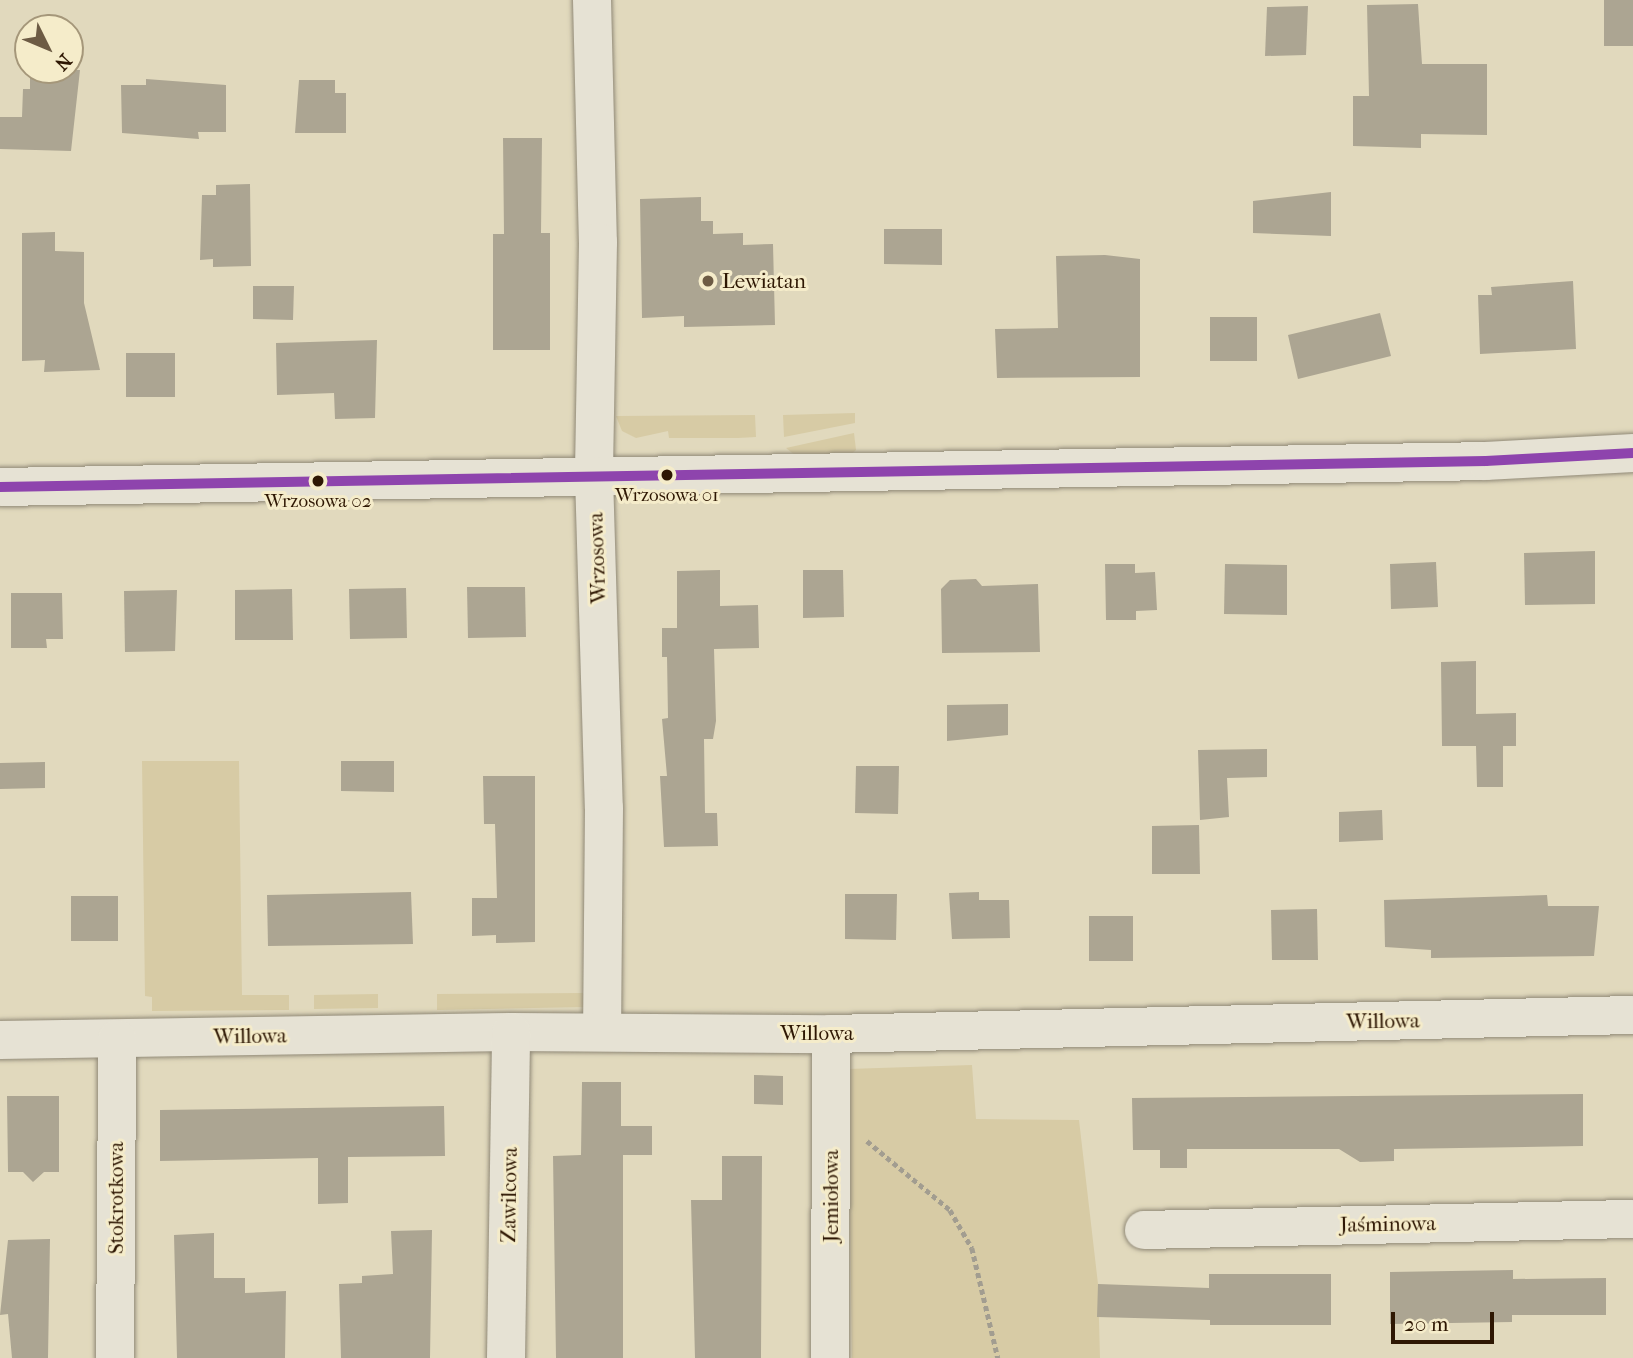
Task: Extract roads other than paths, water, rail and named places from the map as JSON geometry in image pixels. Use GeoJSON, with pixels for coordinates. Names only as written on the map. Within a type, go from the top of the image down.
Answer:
{"type":"FeatureCollection","features":[{"type":"Feature","properties":{"kind":"street","name":"Wrzosowa"},"geometry":{"type":"LineString","coordinates":[[592,0],[598,242],[594,476],[604,807],[602,1031]]}},
{"type":"Feature","properties":{"kind":"street"},"geometry":{"type":"LineString","coordinates":[[0,487],[1472,461],[1633,453]]}},
{"type":"Feature","properties":{"kind":"street","name":"Willowa"},"geometry":{"type":"LineString","coordinates":[[0,1040],[602,1031],[831,1034],[1633,1015]]}},
{"type":"Feature","properties":{"kind":"street","name":"Zawilcowa"},"geometry":{"type":"LineString","coordinates":[[506,1358],[511,1032]]}},
{"type":"Feature","properties":{"kind":"street","name":"Jemiołowa"},"geometry":{"type":"LineString","coordinates":[[830,1358],[831,1034]]}},
{"type":"Feature","properties":{"kind":"street","name":"Stokrotkowa"},"geometry":{"type":"LineString","coordinates":[[115,1358],[117,1039]]}},
{"type":"Feature","properties":{"kind":"street","name":"Jaśminowa"},"geometry":{"type":"LineString","coordinates":[[1144,1230],[1633,1219]]}},
{"type":"Feature","properties":{"kind":"place","name":"Lewiatan"},"geometry":{"type":"Point","coordinates":[708,281]}},
{"type":"Feature","properties":{"kind":"place","name":"Wrzosowa 01"},"geometry":{"type":"Point","coordinates":[667,475]}},
{"type":"Feature","properties":{"kind":"place","name":"Wrzosowa 02"},"geometry":{"type":"Point","coordinates":[318,481]}}]}
